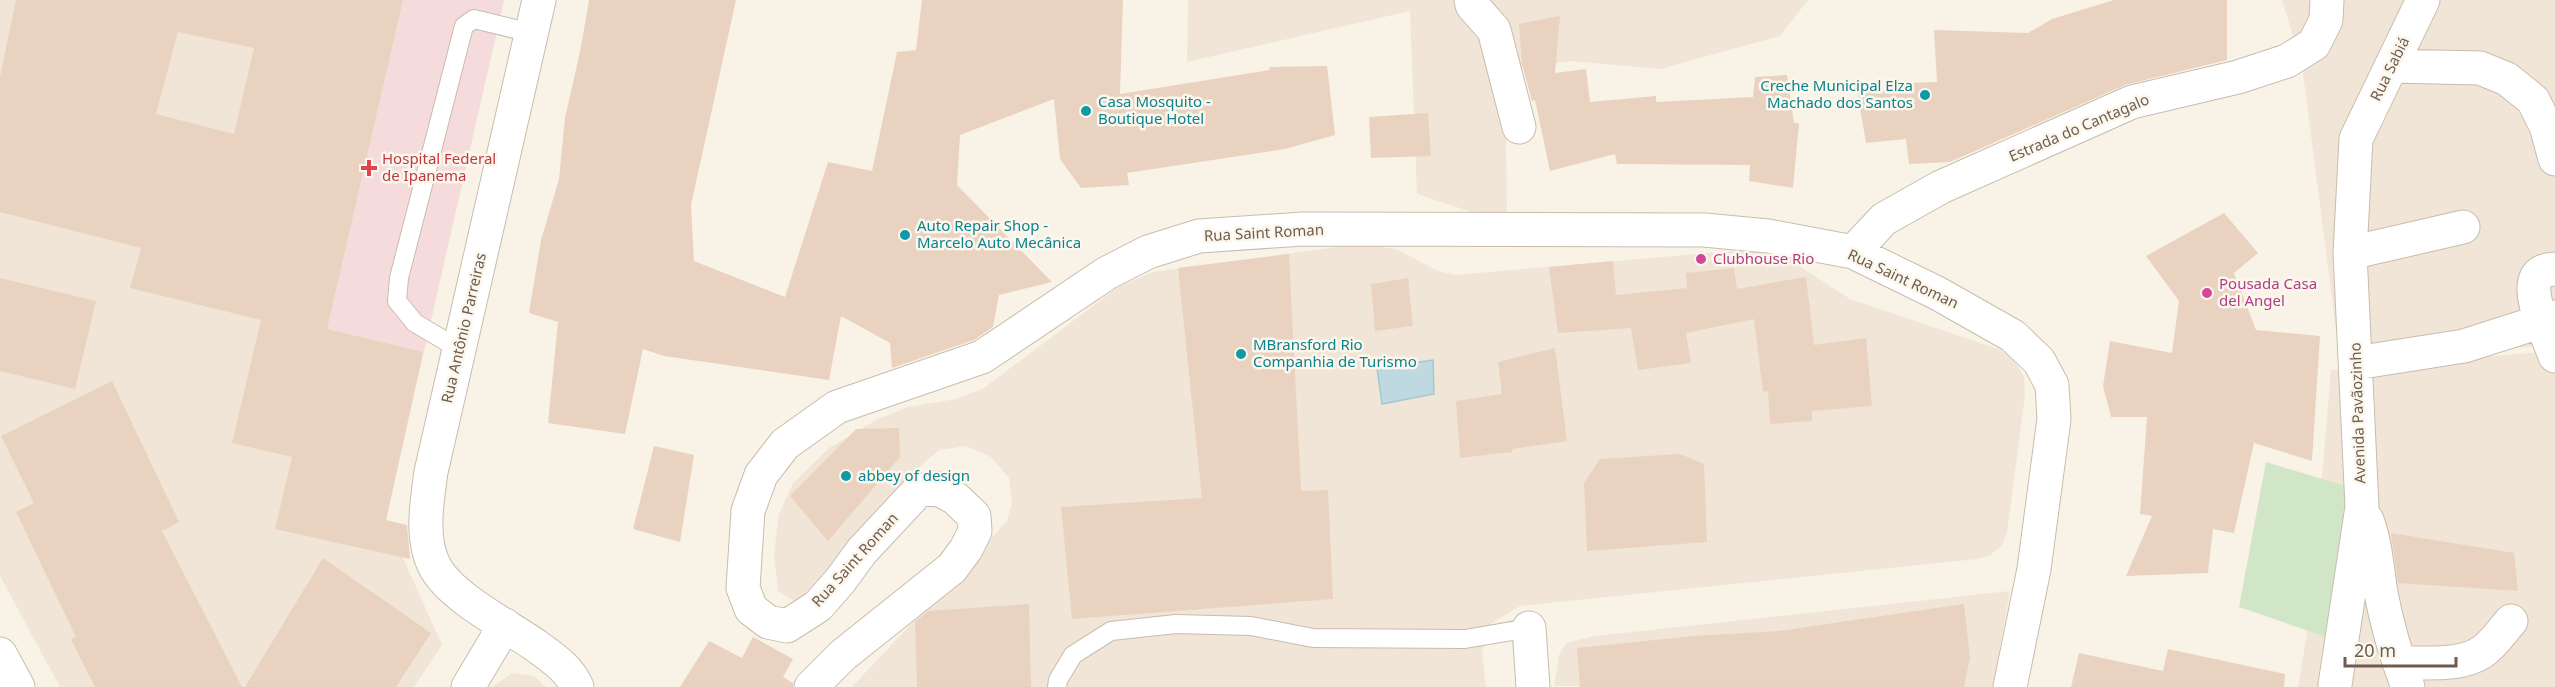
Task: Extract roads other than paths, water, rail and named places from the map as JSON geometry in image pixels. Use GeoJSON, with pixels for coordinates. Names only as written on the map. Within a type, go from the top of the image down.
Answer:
{"type":"FeatureCollection","features":[{"type":"Feature","properties":{"kind":"street","name":"Rua Antônio Parreiras"},"geometry":{"type":"LineString","coordinates":[[505,625],[449,588],[434,566],[427,539],[427,507],[431,472],[539,0]]}},
{"type":"Feature","properties":{"kind":"street"},"geometry":{"type":"LineString","coordinates":[[1471,0],[1472,5],[1494,30],[1519,127]]}},
{"type":"Feature","properties":{"kind":"street","name":"Estrada do Cantagalo"},"geometry":{"type":"LineString","coordinates":[[1853,252],[1884,219],[1941,187],[2122,107],[2181,89],[2238,77],[2287,61],[2314,44],[2326,20],[2327,0]]}},
{"type":"Feature","properties":{"kind":"street","name":"Rua Sabiá"},"geometry":{"type":"LineString","coordinates":[[2356,139],[2423,0]]}},
{"type":"Feature","properties":{"kind":"street"},"geometry":{"type":"LineString","coordinates":[[2391,66],[2480,68],[2507,79],[2533,100],[2546,126],[2555,159]]}},
{"type":"Feature","properties":{"kind":"street","name":"Avenida Pavãozinho"},"geometry":{"type":"LineString","coordinates":[[2335,685],[2362,507],[2350,253],[2356,139]]}},
{"type":"Feature","properties":{"kind":"street"},"geometry":{"type":"LineString","coordinates":[[2350,253],[2463,227]]}},
{"type":"Feature","properties":{"kind":"street","name":"Rua Saint Roman"},"geometry":{"type":"LineString","coordinates":[[811,687],[843,655],[952,568],[966,549],[975,531],[974,516],[955,498],[936,488],[918,491],[862,551],[818,606],[787,626],[768,622],[751,609],[743,588],[748,511],[761,475],[785,444],[837,407],[982,357],[1107,273],[1148,252],[1199,236],[1303,229],[1704,230],[1768,236],[1853,252],[1937,293],[2013,336],[2039,361],[2052,385],[2054,419],[2034,569],[2010,687]]}},
{"type":"Feature","properties":{"kind":"street"},"geometry":{"type":"LineString","coordinates":[[2555,269],[2542,272],[2536,277],[2533,296],[2549,319],[2555,356]]}},
{"type":"Feature","properties":{"kind":"street"},"geometry":{"type":"LineString","coordinates":[[2356,363],[2463,346],[2549,319]]}},
{"type":"Feature","properties":{"kind":"street"},"geometry":{"type":"LineString","coordinates":[[2362,507],[2373,538],[2381,592],[2403,675],[2471,657],[2483,651],[2511,621]]}},
{"type":"Feature","properties":{"kind":"street"},"geometry":{"type":"LineString","coordinates":[[468,687],[505,625],[560,662],[577,687]]}},
{"type":"Feature","properties":{"kind":"street"},"geometry":{"type":"LineString","coordinates":[[1528,628],[1533,687]]}},
{"type":"Feature","properties":{"kind":"street"},"geometry":{"type":"LineString","coordinates":[[0,654],[18,687]]}},
{"type":"Feature","properties":{"kind":"lane"},"geometry":{"type":"LineString","coordinates":[[459,349],[415,322],[397,301],[399,278],[464,26],[474,19],[531,33]]}},
{"type":"Feature","properties":{"kind":"lane"},"geometry":{"type":"LineString","coordinates":[[1057,687],[1058,680],[1073,655],[1111,631],[1176,624],[1251,626],[1313,638],[1465,639],[1528,628]]}},
{"type":"Feature","properties":{"kind":"water"},"geometry":{"type":"Polygon","coordinates":[[[1433,360],[1434,394],[1382,404],[1377,368],[1433,360]]]}},
{"type":"Feature","properties":{"kind":"place","name":"Creche Municipal Elza Machado dos Santos"},"geometry":{"type":"Point","coordinates":[1925,95]}},
{"type":"Feature","properties":{"kind":"place","name":"Casa Mosquito - Boutique Hotel"},"geometry":{"type":"Point","coordinates":[1086,111]}},
{"type":"Feature","properties":{"kind":"place","name":"Hospital Federal de Ipanema"},"geometry":{"type":"Point","coordinates":[369,168]}},
{"type":"Feature","properties":{"kind":"place","name":"Auto Repair Shop - Marcelo Auto Mecânica"},"geometry":{"type":"Point","coordinates":[905,235]}},
{"type":"Feature","properties":{"kind":"place","name":"Clubhouse Rio"},"geometry":{"type":"Point","coordinates":[1701,259]}},
{"type":"Feature","properties":{"kind":"place","name":"Pousada Casa del Angel"},"geometry":{"type":"Point","coordinates":[2207,293]}},
{"type":"Feature","properties":{"kind":"place","name":"MBransford Rio Companhia de Turismo"},"geometry":{"type":"Point","coordinates":[1241,354]}},
{"type":"Feature","properties":{"kind":"place","name":"abbey of design"},"geometry":{"type":"Point","coordinates":[846,476]}}]}
